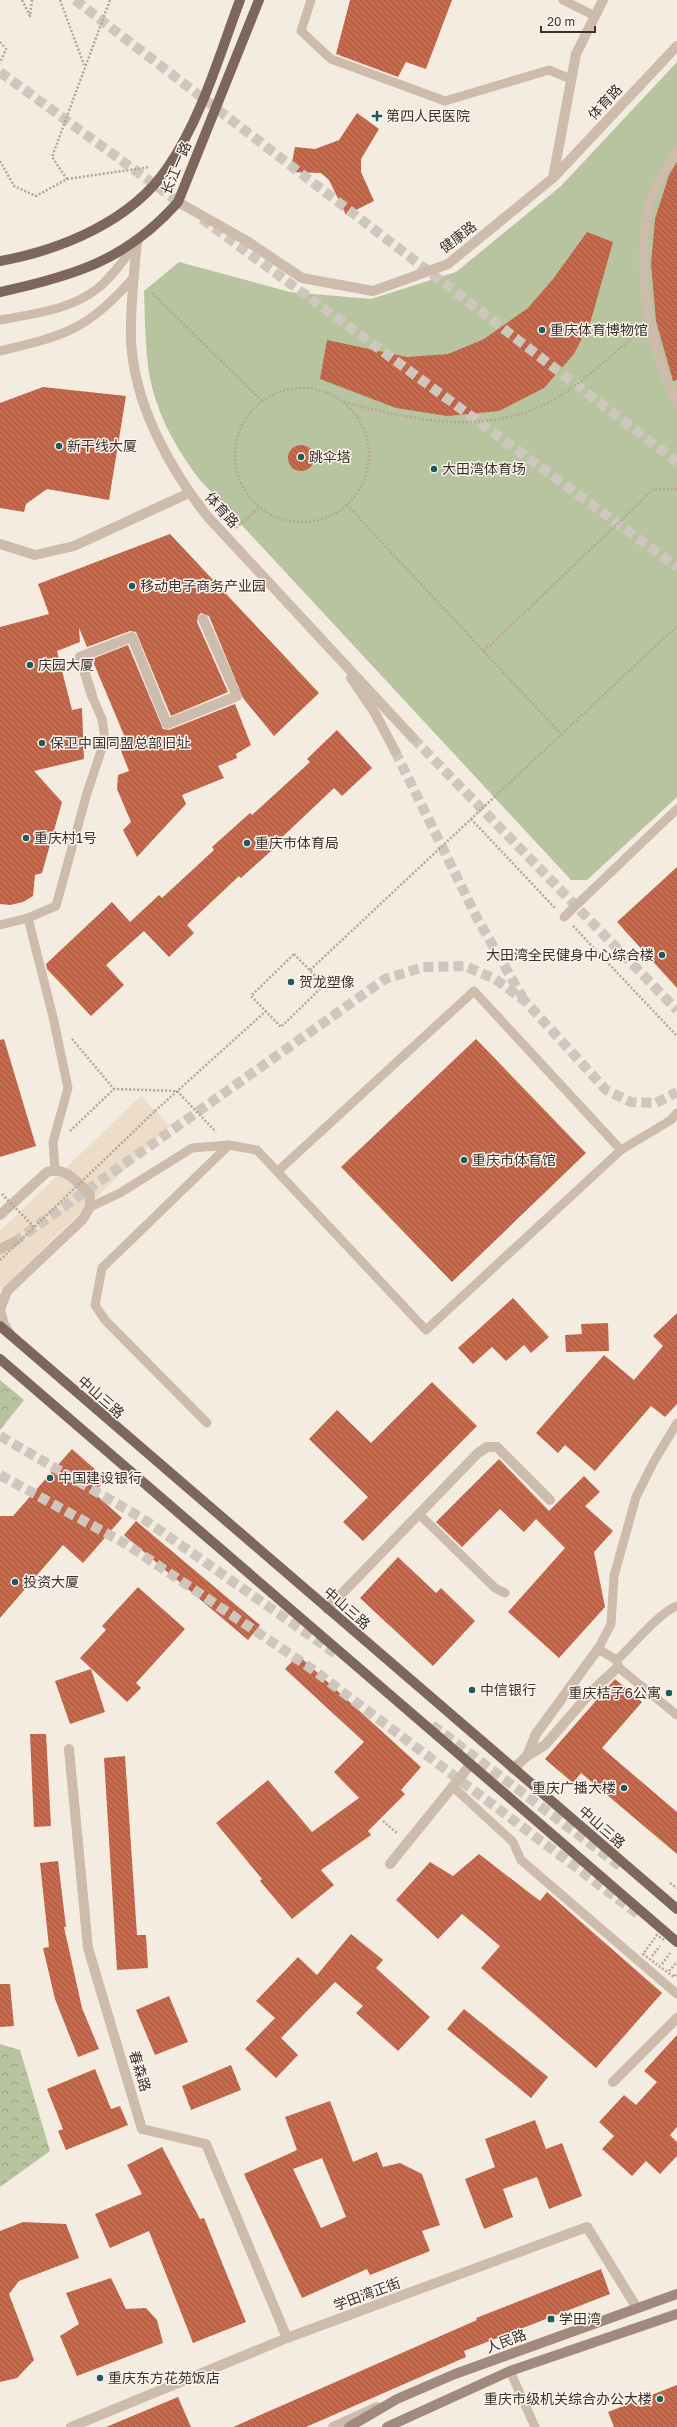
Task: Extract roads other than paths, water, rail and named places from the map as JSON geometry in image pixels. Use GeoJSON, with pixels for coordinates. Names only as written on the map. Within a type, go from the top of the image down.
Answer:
{"type":"FeatureCollection","features":[{"type":"Feature","properties":{"kind":"main road","name":"长江一路"},"geometry":{"type":"LineString","coordinates":[[0,261],[30,256],[62,245],[119,214],[146,192],[168,168],[185,139],[240,0]]}},
{"type":"Feature","properties":{"kind":"main road","name":"长江一路"},"geometry":{"type":"LineString","coordinates":[[0,292],[54,280],[82,270],[137,242],[160,222],[178,202],[259,0]]}},
{"type":"Feature","properties":{"kind":"main road","name":"中山三路"},"geometry":{"type":"LineString","coordinates":[[0,1326],[16,1342],[677,1909]]}},
{"type":"Feature","properties":{"kind":"main road"},"geometry":{"type":"LineString","coordinates":[[0,1359],[471,1764],[675,1946]]}},
{"type":"Feature","properties":{"kind":"main road","name":"人民路"},"geometry":{"type":"LineString","coordinates":[[349,2427],[397,2399],[455,2374],[677,2294]]}},
{"type":"Feature","properties":{"kind":"main road"},"geometry":{"type":"LineString","coordinates":[[387,2427],[510,2371],[677,2314]]}},
{"type":"Feature","properties":{"kind":"street"},"geometry":{"type":"LineString","coordinates":[[553,178],[576,54],[603,0]]}},
{"type":"Feature","properties":{"kind":"street","name":"体育路"},"geometry":{"type":"LineString","coordinates":[[553,178],[677,46]]}},
{"type":"Feature","properties":{"kind":"street","name":"健康路"},"geometry":{"type":"LineString","coordinates":[[178,202],[247,241],[302,278],[373,291],[448,264],[553,178]]}},
{"type":"Feature","properties":{"kind":"street","name":"体育路"},"geometry":{"type":"LineString","coordinates":[[137,242],[131,341],[141,391],[168,458],[189,493],[414,738]]}},
{"type":"Feature","properties":{"kind":"street"},"geometry":{"type":"LineString","coordinates":[[0,544],[35,555],[74,546],[189,493]]}},
{"type":"Feature","properties":{"kind":"street"},"geometry":{"type":"LineString","coordinates":[[92,696],[80,657],[132,637],[167,724],[237,696],[203,619]]}},
{"type":"Feature","properties":{"kind":"street"},"geometry":{"type":"LineString","coordinates":[[332,649],[375,713],[395,751]]}},
{"type":"Feature","properties":{"kind":"street"},"geometry":{"type":"LineString","coordinates":[[0,1215],[47,1172],[55,1169],[69,1174],[90,1195],[90,1207],[83,1219],[8,1291],[0,1310],[4,1324],[16,1342]]}},
{"type":"Feature","properties":{"kind":"street"},"geometry":{"type":"LineString","coordinates":[[0,1249],[14,1242]]}},
{"type":"Feature","properties":{"kind":"street"},"geometry":{"type":"LineString","coordinates":[[327,1609],[478,1453],[487,1447],[497,1447],[550,1500]]}},
{"type":"Feature","properties":{"kind":"street"},"geometry":{"type":"LineString","coordinates":[[527,1756],[536,1734],[598,1650]]}},
{"type":"Feature","properties":{"kind":"street"},"geometry":{"type":"LineString","coordinates":[[513,1769],[527,1756],[545,1745],[617,1663]]}},
{"type":"Feature","properties":{"kind":"street","name":"春森路"},"geometry":{"type":"LineString","coordinates":[[69,1749],[88,1948],[142,2129],[206,2144],[287,2338]]}},
{"type":"Feature","properties":{"kind":"street"},"geometry":{"type":"LineString","coordinates":[[390,1864],[471,1764]]}},
{"type":"Feature","properties":{"kind":"street"},"geometry":{"type":"LineString","coordinates":[[612,2082],[677,2018]]}},
{"type":"Feature","properties":{"kind":"street","name":"学田湾正街"},"geometry":{"type":"LineString","coordinates":[[72,2427],[287,2338],[587,2227],[637,2308]]}},
{"type":"Feature","properties":{"kind":"street"},"geometry":{"type":"LineString","coordinates":[[333,2427],[455,2374]]}},
{"type":"Feature","properties":{"kind":"lane"},"geometry":{"type":"LineString","coordinates":[[311,0],[301,31],[331,59],[445,101],[549,70],[571,79]]}},
{"type":"Feature","properties":{"kind":"lane"},"geometry":{"type":"LineString","coordinates":[[564,0],[595,16]]}},
{"type":"Feature","properties":{"kind":"lane"},"geometry":{"type":"LineString","coordinates":[[677,151],[660,176],[646,218],[643,267],[650,323],[668,386],[677,404]]}},
{"type":"Feature","properties":{"kind":"lane"},"geometry":{"type":"LineString","coordinates":[[0,320],[51,310],[83,298],[105,281],[137,242]]}},
{"type":"Feature","properties":{"kind":"lane"},"geometry":{"type":"LineString","coordinates":[[0,351],[68,332],[96,316],[134,277]]}},
{"type":"Feature","properties":{"kind":"lane"},"geometry":{"type":"LineString","coordinates":[[0,925],[28,918],[56,906],[87,792],[97,768],[105,739],[102,719],[92,696]]}},
{"type":"Feature","properties":{"kind":"lane"},"geometry":{"type":"LineString","coordinates":[[564,917],[677,809]]}},
{"type":"Feature","properties":{"kind":"lane"},"geometry":{"type":"LineString","coordinates":[[28,918],[53,1017],[68,1088],[53,1142],[55,1169]]}},
{"type":"Feature","properties":{"kind":"lane"},"geometry":{"type":"LineString","coordinates":[[278,1171],[474,991],[621,1150]]}},
{"type":"Feature","properties":{"kind":"lane"},"geometry":{"type":"LineString","coordinates":[[90,1207],[120,1193],[192,1148],[229,1146],[257,1150],[426,1330],[621,1150],[671,1120],[677,1113]]}},
{"type":"Feature","properties":{"kind":"lane"},"geometry":{"type":"LineString","coordinates":[[207,1423],[105,1320],[95,1305],[102,1268],[229,1146]]}},
{"type":"Feature","properties":{"kind":"lane"},"geometry":{"type":"LineString","coordinates":[[677,1423],[652,1463],[636,1497],[614,1576],[611,1624],[598,1650],[617,1663],[677,1715]]}},
{"type":"Feature","properties":{"kind":"lane"},"geometry":{"type":"LineString","coordinates":[[419,1514],[495,1588],[505,1592]]}},
{"type":"Feature","properties":{"kind":"lane"},"geometry":{"type":"LineString","coordinates":[[617,1663],[657,1619],[670,1608],[677,1606]]}},
{"type":"Feature","properties":{"kind":"lane"},"geometry":{"type":"LineString","coordinates":[[452,1786],[513,1842],[520,1860],[677,1994]]}},
{"type":"Feature","properties":{"kind":"lane"},"geometry":{"type":"LineString","coordinates":[[510,2371],[535,2427]]}},
{"type":"Feature","properties":{"kind":"tunnel"},"geometry":{"type":"LineString","coordinates":[[75,0],[677,462]]}},
{"type":"Feature","properties":{"kind":"tunnel"},"geometry":{"type":"LineString","coordinates":[[0,72],[184,206]]}},
{"type":"Feature","properties":{"kind":"tunnel"},"geometry":{"type":"LineString","coordinates":[[202,219],[677,567]]}},
{"type":"Feature","properties":{"kind":"tunnel"},"geometry":{"type":"LineString","coordinates":[[413,738],[677,1010]]}},
{"type":"Feature","properties":{"kind":"tunnel"},"geometry":{"type":"LineString","coordinates":[[395,751],[478,920],[523,998]]}},
{"type":"Feature","properties":{"kind":"tunnel"},"geometry":{"type":"LineString","coordinates":[[14,1242],[385,979],[423,967],[465,966],[495,979],[525,1001],[606,1090],[631,1102],[656,1103],[677,1092]]}},
{"type":"Feature","properties":{"kind":"tunnel"},"geometry":{"type":"LineString","coordinates":[[0,1436],[145,1520],[339,1656]]}},
{"type":"Feature","properties":{"kind":"tunnel"},"geometry":{"type":"LineString","coordinates":[[0,1475],[126,1544],[312,1669],[638,1914]]}},
{"type":"Feature","properties":{"kind":"tunnel"},"geometry":{"type":"LineString","coordinates":[[432,1725],[624,1869]]}},
{"type":"Feature","properties":{"kind":"place","name":"第四人民医院"},"geometry":{"type":"Point","coordinates":[377,116]}},
{"type":"Feature","properties":{"kind":"place","name":"重庆体育博物馆"},"geometry":{"type":"Point","coordinates":[542,330]}},
{"type":"Feature","properties":{"kind":"place","name":"新干线大厦"},"geometry":{"type":"Point","coordinates":[59,446]}},
{"type":"Feature","properties":{"kind":"place","name":"跳伞塔"},"geometry":{"type":"Point","coordinates":[301,457]}},
{"type":"Feature","properties":{"kind":"place","name":"大田湾体育场"},"geometry":{"type":"Point","coordinates":[434,469]}},
{"type":"Feature","properties":{"kind":"place","name":"移动电子商务产业园"},"geometry":{"type":"Point","coordinates":[132,586]}},
{"type":"Feature","properties":{"kind":"place","name":"庆园大厦"},"geometry":{"type":"Point","coordinates":[30,665]}},
{"type":"Feature","properties":{"kind":"place","name":"保卫中国同盟总部旧址"},"geometry":{"type":"Point","coordinates":[42,743]}},
{"type":"Feature","properties":{"kind":"place","name":"重庆村1号"},"geometry":{"type":"Point","coordinates":[26,838]}},
{"type":"Feature","properties":{"kind":"place","name":"重庆市体育局"},"geometry":{"type":"Point","coordinates":[247,843]}},
{"type":"Feature","properties":{"kind":"place","name":"大田湾全民健身中心综合楼"},"geometry":{"type":"Point","coordinates":[662,955]}},
{"type":"Feature","properties":{"kind":"place","name":"贺龙塑像"},"geometry":{"type":"Point","coordinates":[291,982]}},
{"type":"Feature","properties":{"kind":"place","name":"重庆市体育馆"},"geometry":{"type":"Point","coordinates":[464,1160]}},
{"type":"Feature","properties":{"kind":"place","name":"中国建设银行"},"geometry":{"type":"Point","coordinates":[50,1478]}},
{"type":"Feature","properties":{"kind":"place","name":"投资大厦"},"geometry":{"type":"Point","coordinates":[15,1582]}},
{"type":"Feature","properties":{"kind":"place","name":"中信银行"},"geometry":{"type":"Point","coordinates":[472,1690]}},
{"type":"Feature","properties":{"kind":"place","name":"重庆桔子6公寓"},"geometry":{"type":"Point","coordinates":[669,1693]}},
{"type":"Feature","properties":{"kind":"place","name":"重庆广播大楼"},"geometry":{"type":"Point","coordinates":[624,1788]}},
{"type":"Feature","properties":{"kind":"place","name":"学田湾"},"geometry":{"type":"Point","coordinates":[551,2319]}},
{"type":"Feature","properties":{"kind":"place","name":"重庆东方花苑饭店"},"geometry":{"type":"Point","coordinates":[100,2378]}},
{"type":"Feature","properties":{"kind":"place","name":"重庆市级机关综合办公大楼"},"geometry":{"type":"Point","coordinates":[660,2399]}}]}
